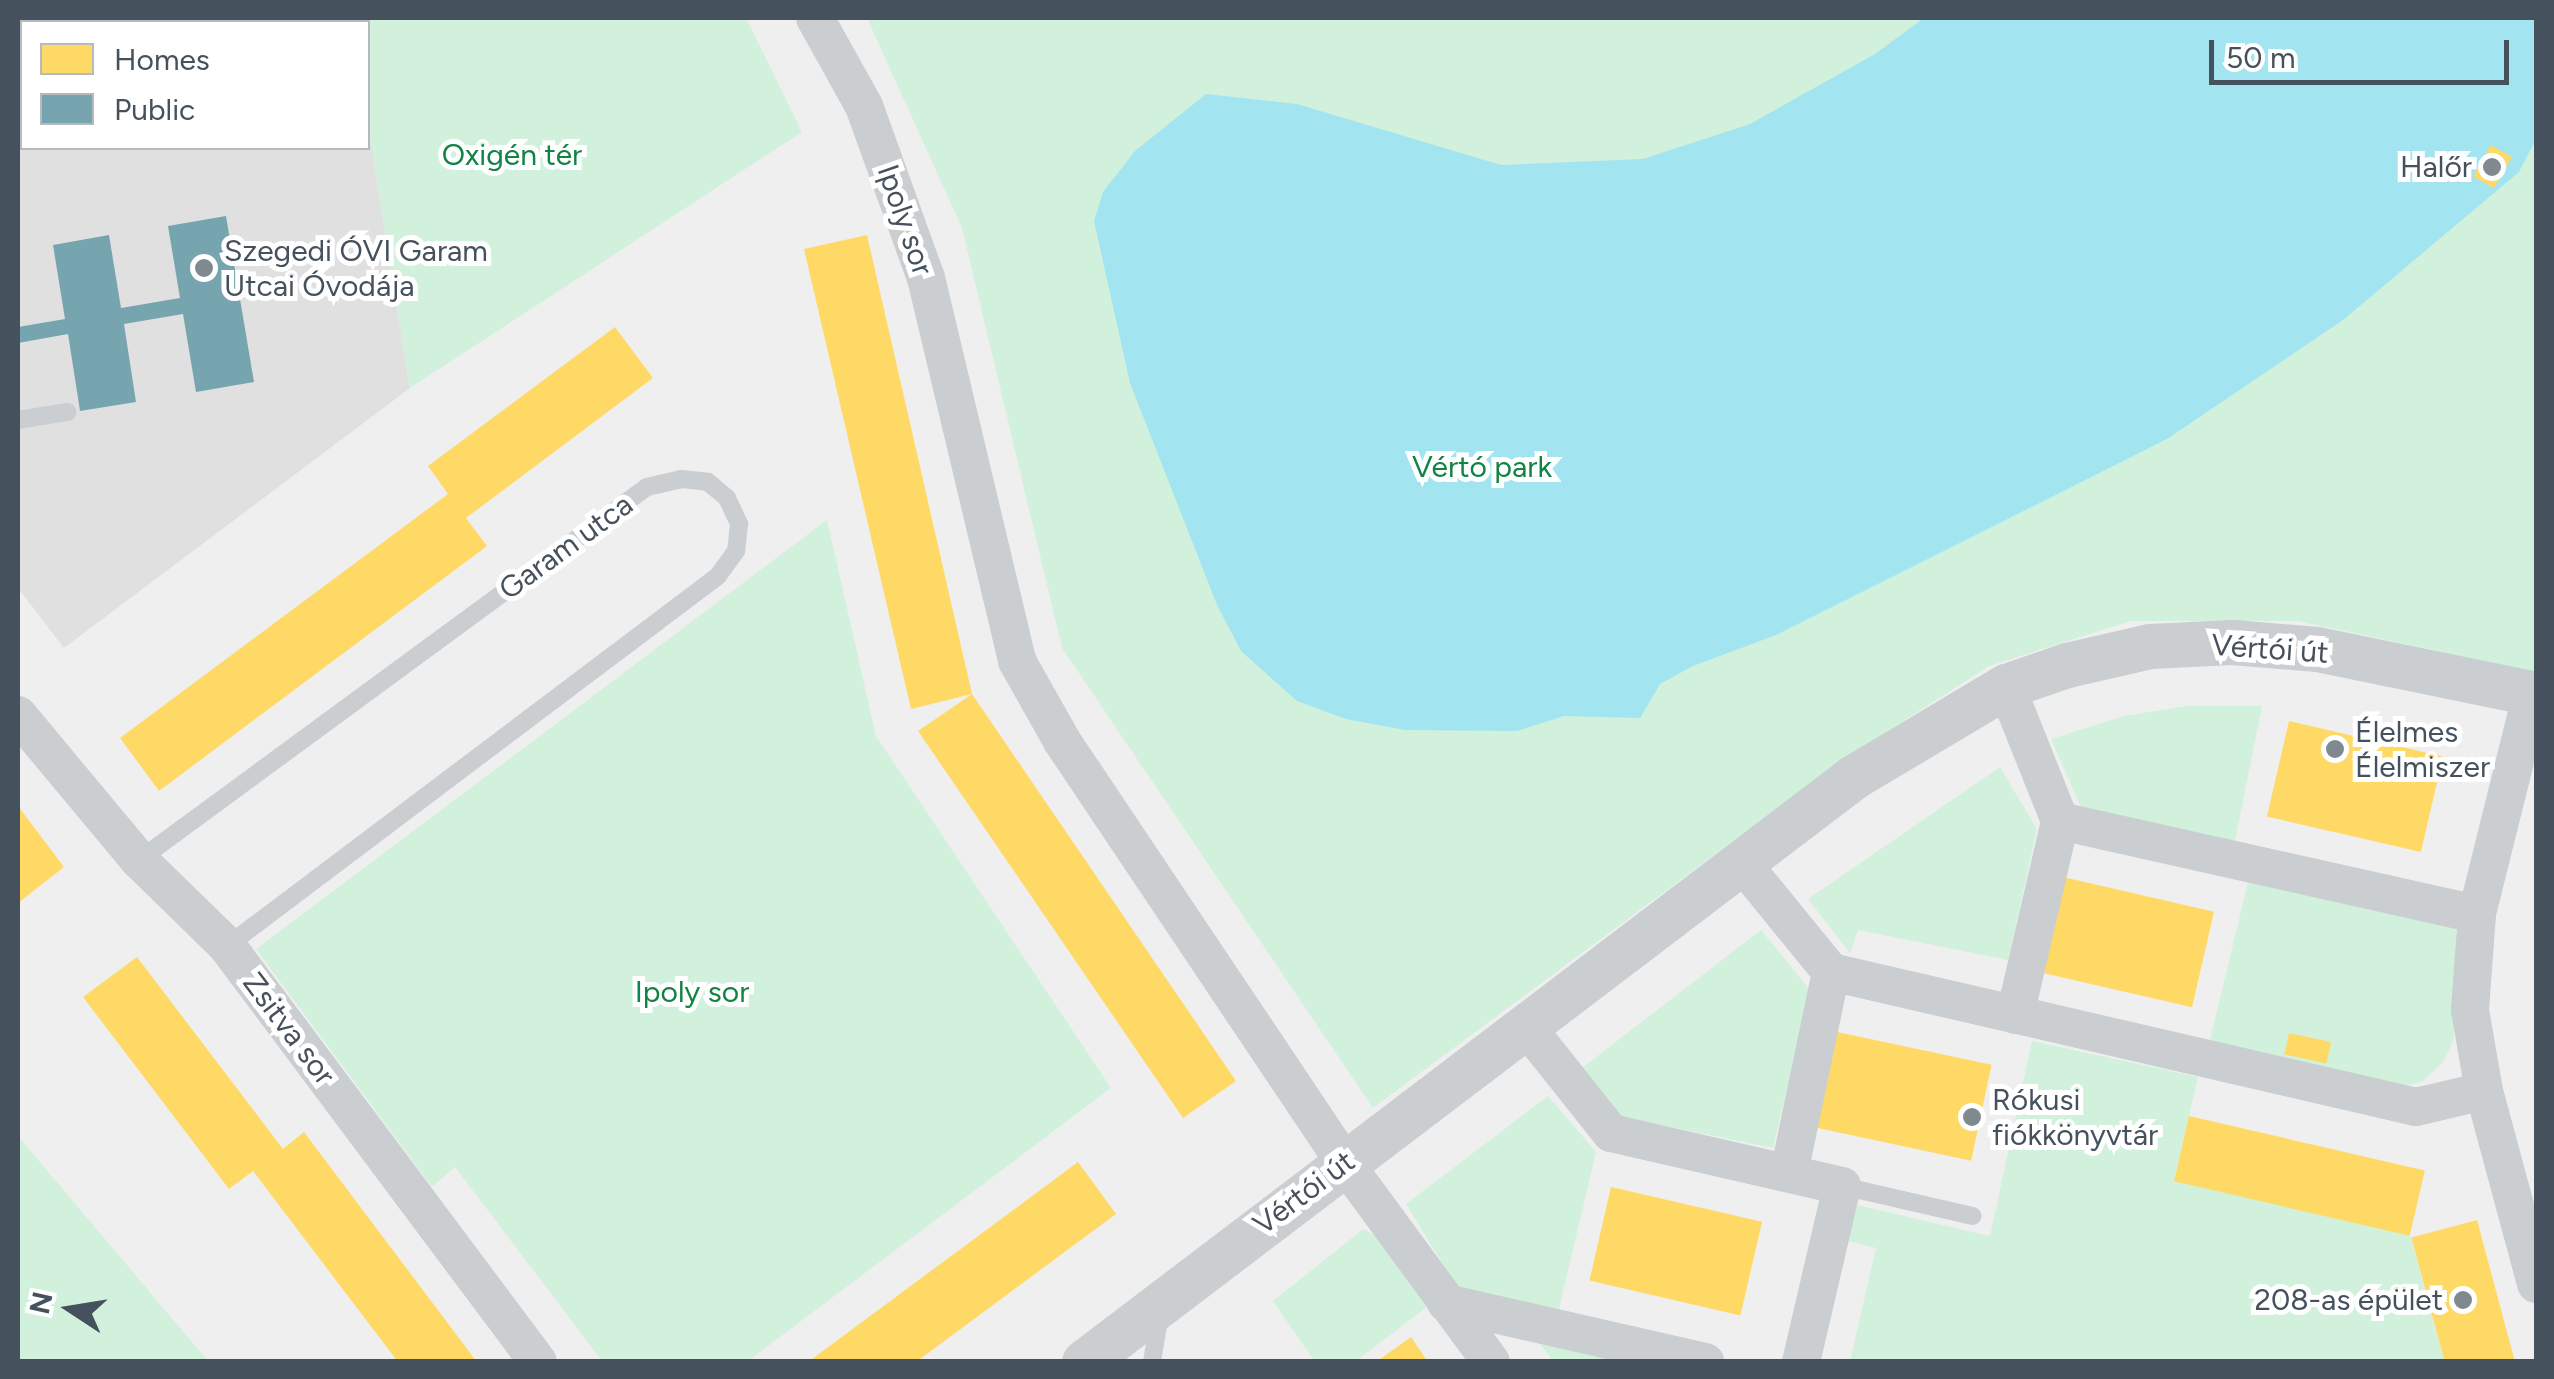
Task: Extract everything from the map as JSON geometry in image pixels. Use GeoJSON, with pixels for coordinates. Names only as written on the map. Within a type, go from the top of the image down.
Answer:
{"type":"FeatureCollection","features":[{"type":"Feature","properties":{"kind":"street","name":"Ipoly sor"},"geometry":{"type":"LineString","coordinates":[[815,18],[864,106],[926,278],[1017,661],[1062,741],[1344,1162],[1491,1362]]}},
{"type":"Feature","properties":{"kind":"street","name":"Vértói út"},"geometry":{"type":"LineString","coordinates":[[1084,1362],[1855,776],[2006,686],[2067,665],[2150,646],[2232,642],[2318,649],[2534,694]]}},
{"type":"Feature","properties":{"kind":"street"},"geometry":{"type":"LineString","coordinates":[[2006,686],[2060,821],[2015,1014]]}},
{"type":"Feature","properties":{"kind":"street"},"geometry":{"type":"LineString","coordinates":[[2534,694],[2478,914],[2470,1010],[2484,1090],[2536,1284]]}},
{"type":"Feature","properties":{"kind":"street","name":"Zsitva sor"},"geometry":{"type":"LineString","coordinates":[[18,715],[139,860],[227,946],[538,1362]]}},
{"type":"Feature","properties":{"kind":"street"},"geometry":{"type":"LineString","coordinates":[[2060,821],[2478,914]]}},
{"type":"Feature","properties":{"kind":"street"},"geometry":{"type":"LineString","coordinates":[[1742,863],[1831,972],[2416,1107],[2484,1090]]}},
{"type":"Feature","properties":{"kind":"street"},"geometry":{"type":"LineString","coordinates":[[1789,1173],[1831,972]]}},
{"type":"Feature","properties":{"kind":"street"},"geometry":{"type":"LineString","coordinates":[[1524,1026],[1611,1133],[1842,1186],[1801,1362]]}},
{"type":"Feature","properties":{"kind":"street"},"geometry":{"type":"LineString","coordinates":[[1446,1303],[1705,1362]]}},
{"type":"Feature","properties":{"kind":"lane"},"geometry":{"type":"LineString","coordinates":[[18,420],[68,412]]}},
{"type":"Feature","properties":{"kind":"lane","name":"Garam utca"},"geometry":{"type":"LineString","coordinates":[[139,860],[647,487],[681,479],[708,482],[727,498],[739,524],[736,550],[718,576],[227,946]]}},
{"type":"Feature","properties":{"kind":"lane"},"geometry":{"type":"LineString","coordinates":[[1842,1186],[1973,1216]]}},
{"type":"Feature","properties":{"kind":"lane"},"geometry":{"type":"LineString","coordinates":[[1152,1362],[1161,1304]]}},
{"type":"Feature","properties":{"kind":"shaded area","name":"Szegedi ÓVI Garam Utcai Óvodája"},"geometry":{"type":"Polygon","coordinates":[[[18,97],[20,150],[370,150],[370,136],[410,388],[64,648],[18,588],[18,97]]]}},
{"type":"Feature","properties":{"kind":"green space","name":"Oxigén tér"},"geometry":{"type":"Polygon","coordinates":[[[746,18],[802,132],[410,388],[370,136],[370,20],[353,20],[746,18]]]}},
{"type":"Feature","properties":{"kind":"green space","name":"Vértó park"},"geometry":{"type":"Polygon","coordinates":[[[867,18],[2536,18],[2536,672],[2298,621],[2131,621],[1989,666],[1838,763],[1373,1108],[1062,648],[962,228],[867,18]]]}},
{"type":"Feature","properties":{"kind":"green space","name":"Ipoly sor"},"geometry":{"type":"Polygon","coordinates":[[[827,520],[876,736],[1111,1088],[748,1361],[602,1361],[455,1167],[432,1187],[256,949],[827,520]]]}},
{"type":"Feature","properties":{"kind":"green space"},"geometry":{"type":"Polygon","coordinates":[[[2187,706],[2262,706],[2234,846],[2083,812],[2051,739],[2124,716],[2187,706]]]}},
{"type":"Feature","properties":{"kind":"green space"},"geometry":{"type":"Polygon","coordinates":[[[2000,767],[2037,829],[2008,960],[1858,930],[1850,953],[1808,899],[2000,767]]]}},
{"type":"Feature","properties":{"kind":"green space"},"geometry":{"type":"Polygon","coordinates":[[[2248,882],[2456,928],[2454,1039],[2443,1062],[2423,1081],[2401,1087],[2209,1044],[2248,882]]]}},
{"type":"Feature","properties":{"kind":"green space"},"geometry":{"type":"Polygon","coordinates":[[[1761,930],[1810,990],[1773,1148],[1613,1115],[1578,1071],[1761,930]]]}},
{"type":"Feature","properties":{"kind":"green space"},"geometry":{"type":"Polygon","coordinates":[[[2032,1041],[2198,1077],[2174,1180],[2410,1235],[2444,1361],[1850,1361],[1876,1248],[1848,1241],[1857,1205],[1990,1236],[2032,1041]]]}},
{"type":"Feature","properties":{"kind":"green space"},"geometry":{"type":"Polygon","coordinates":[[[1548,1096],[1596,1152],[1559,1309],[1460,1292],[1406,1204],[1548,1096]]]}},
{"type":"Feature","properties":{"kind":"green space"},"geometry":{"type":"Polygon","coordinates":[[[18,1136],[208,1361],[18,1361],[18,1136]]]}},
{"type":"Feature","properties":{"kind":"green space"},"geometry":{"type":"Polygon","coordinates":[[[1363,1229],[1378,1237],[1427,1307],[1356,1361],[1315,1362],[1273,1301],[1363,1229]]]}},
{"type":"Feature","properties":{"kind":"green space"},"geometry":{"type":"Polygon","coordinates":[[[1535,1337],[1640,1361],[1553,1361],[1535,1337]]]}},
{"type":"Feature","properties":{"kind":"water"},"geometry":{"type":"Polygon","coordinates":[[[1924,18],[2536,18],[2536,139],[2519,172],[2343,320],[2167,439],[1776,635],[1693,666],[1660,684],[1640,718],[1564,716],[1517,731],[1405,730],[1346,719],[1297,701],[1241,651],[1217,605],[1130,383],[1094,221],[1103,192],[1135,151],[1206,94],[1297,104],[1501,165],[1643,159],[1750,124],[1875,54],[1924,18]]]}},
{"type":"Feature","properties":{"kind":"building: Homes","name":"Halőr"},"geometry":{"type":"Polygon","coordinates":[[[2491,145],[2512,157],[2494,188],[2473,176],[2491,145]]]}},
{"type":"Feature","properties":{"kind":"building: Homes"},"geometry":{"type":"Polygon","coordinates":[[[867,235],[972,694],[911,709],[804,249],[867,235]]]}},
{"type":"Feature","properties":{"kind":"building: Homes"},"geometry":{"type":"Polygon","coordinates":[[[615,327],[653,378],[466,518],[487,546],[159,791],[120,738],[448,494],[428,466],[615,327]]]}},
{"type":"Feature","properties":{"kind":"building: Homes"},"geometry":{"type":"Polygon","coordinates":[[[972,694],[1236,1081],[1183,1118],[918,731],[972,694]]]}},
{"type":"Feature","properties":{"kind":"building: Homes"},"geometry":{"type":"Polygon","coordinates":[[[2289,721],[2443,757],[2421,852],[2267,816],[2289,721]]]}},
{"type":"Feature","properties":{"kind":"building: Homes"},"geometry":{"type":"Polygon","coordinates":[[[18,806],[64,867],[18,903],[18,806]]]}},
{"type":"Feature","properties":{"kind":"building: Homes"},"geometry":{"type":"Polygon","coordinates":[[[2063,877],[2214,912],[2192,1007],[2041,972],[2063,877]]]}},
{"type":"Feature","properties":{"kind":"building: Homes"},"geometry":{"type":"Polygon","coordinates":[[[137,957],[283,1149],[304,1132],[477,1362],[398,1362],[253,1171],[229,1189],[83,997],[137,957]]]}},
{"type":"Feature","properties":{"kind":"building: Homes"},"geometry":{"type":"Polygon","coordinates":[[[1837,1032],[1992,1065],[1971,1161],[1817,1128],[1837,1032]]]}},
{"type":"Feature","properties":{"kind":"building: Homes"},"geometry":{"type":"Polygon","coordinates":[[[2289,1033],[2331,1042],[2326,1063],[2284,1055],[2289,1033]]]}},
{"type":"Feature","properties":{"kind":"building: Homes"},"geometry":{"type":"Polygon","coordinates":[[[2189,1116],[2425,1170],[2410,1236],[2174,1181],[2189,1116]]]}},
{"type":"Feature","properties":{"kind":"building: Homes"},"geometry":{"type":"Polygon","coordinates":[[[1078,1162],[1116,1214],[916,1362],[808,1362],[1078,1162]]]}},
{"type":"Feature","properties":{"kind":"building: Homes"},"geometry":{"type":"Polygon","coordinates":[[[1611,1187],[1762,1222],[1740,1315],[1589,1281],[1611,1187]]]}},
{"type":"Feature","properties":{"kind":"building: Homes","name":"208-as épület"},"geometry":{"type":"Polygon","coordinates":[[[2477,1220],[2515,1362],[2445,1362],[2411,1238],[2477,1220]]]}},
{"type":"Feature","properties":{"kind":"building: Homes"},"geometry":{"type":"Polygon","coordinates":[[[1411,1337],[1428,1362],[1376,1362],[1411,1337]]]}},
{"type":"Feature","properties":{"kind":"building: Public"},"geometry":{"type":"Polygon","coordinates":[[[226,216],[254,382],[196,392],[183,314],[124,324],[136,402],[80,411],[68,334],[18,343],[18,327],[65,319],[53,245],[109,235],[121,308],[180,298],[168,226],[226,216]]]}},
{"type":"Feature","properties":{"kind":"place","name":"Halőr"},"geometry":{"type":"Point","coordinates":[2492,167]}},
{"type":"Feature","properties":{"kind":"place","name":"Szegedi ÓVI Garam Utcai Óvodája"},"geometry":{"type":"Point","coordinates":[204,268]}},
{"type":"Feature","properties":{"kind":"place","name":"Élelmes Élelmiszer"},"geometry":{"type":"Point","coordinates":[2335,749]}},
{"type":"Feature","properties":{"kind":"place","name":"Rókusi fiókkönyvtár"},"geometry":{"type":"Point","coordinates":[1972,1117]}},
{"type":"Feature","properties":{"kind":"place","name":"208-as épület"},"geometry":{"type":"Point","coordinates":[2463,1300]}}]}
